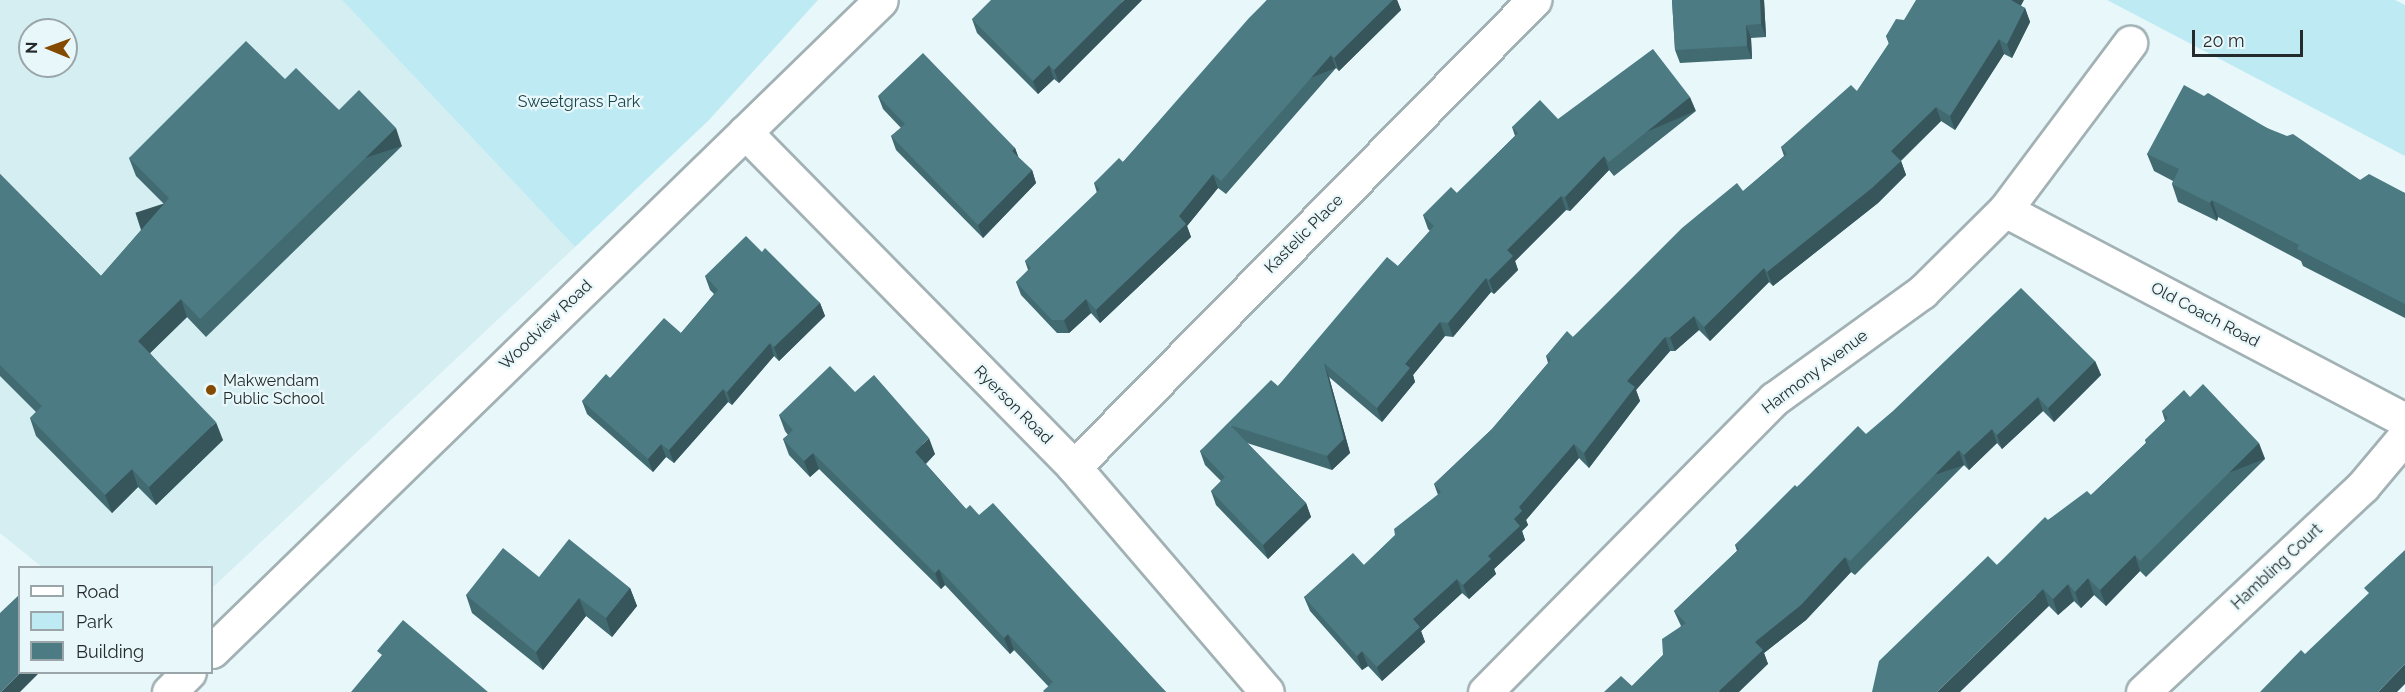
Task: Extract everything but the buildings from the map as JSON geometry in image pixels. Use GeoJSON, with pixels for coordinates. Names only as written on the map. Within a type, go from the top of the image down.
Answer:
{"type":"FeatureCollection","features":[{"type":"Feature","properties":{"kind":"street","name":"Woodview Road"},"geometry":{"type":"LineString","coordinates":[[213,650],[881,0]]}},
{"type":"Feature","properties":{"kind":"street","name":"Kastelic Place"},"geometry":{"type":"LineString","coordinates":[[1074,467],[1534,0]]}},
{"type":"Feature","properties":{"kind":"street","name":"Harmony Avenue"},"geometry":{"type":"LineString","coordinates":[[1485,692],[1774,399],[1922,292],[2005,210],[2130,43]]}},
{"type":"Feature","properties":{"kind":"street","name":"Ryerson Road"},"geometry":{"type":"LineString","coordinates":[[744,132],[1074,467],[1267,692]]}},
{"type":"Feature","properties":{"kind":"street","name":"Old Coach Road"},"geometry":{"type":"LineString","coordinates":[[2005,210],[2405,420]]}},
{"type":"Feature","properties":{"kind":"street","name":"Hambling Court"},"geometry":{"type":"LineString","coordinates":[[2143,692],[2363,486],[2405,436]]}},
{"type":"Feature","properties":{"kind":"street"},"geometry":{"type":"LineString","coordinates":[[169,692],[187,674]]}},
{"type":"Feature","properties":{"kind":"shaded area","name":"Makwendam Public School"},"geometry":{"type":"Polygon","coordinates":[[[0,0],[342,0],[575,247],[213,587],[213,566],[41,566],[0,533],[0,0]]]}},
{"type":"Feature","properties":{"kind":"green space","name":"Sweetgrass Park"},"geometry":{"type":"Polygon","coordinates":[[[342,0],[818,0],[709,120],[575,247],[342,0]]]}},
{"type":"Feature","properties":{"kind":"green space"},"geometry":{"type":"Polygon","coordinates":[[[2107,0],[2395,0],[2405,5],[2405,156],[2107,0]]]}},
{"type":"Feature","properties":{"kind":"place","name":"Makwendam Public School"},"geometry":{"type":"Point","coordinates":[211,390]}}]}
